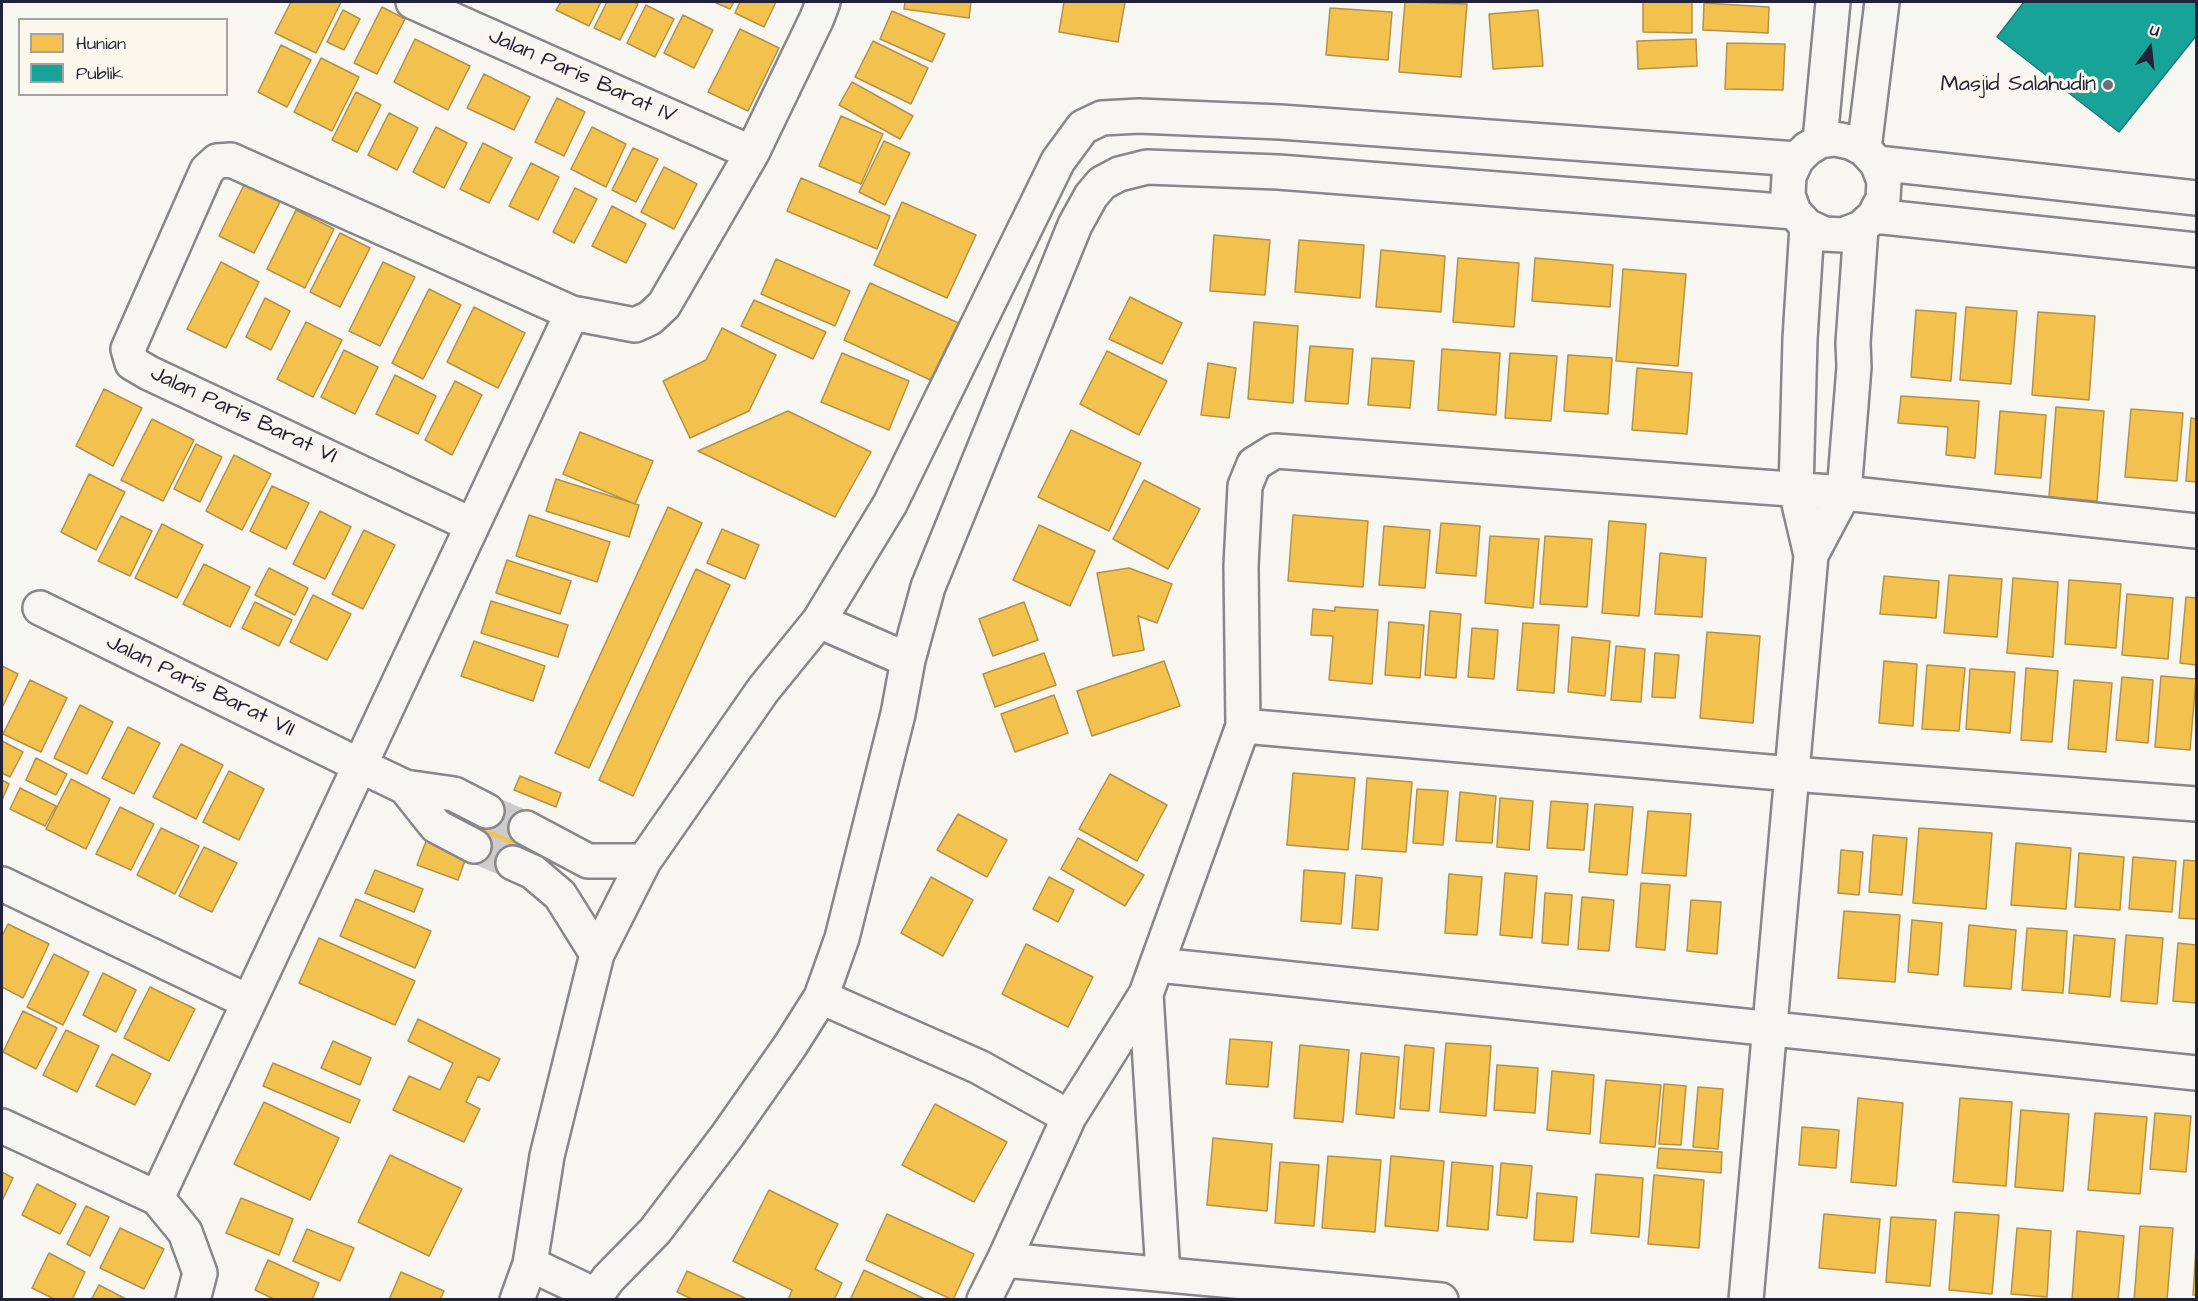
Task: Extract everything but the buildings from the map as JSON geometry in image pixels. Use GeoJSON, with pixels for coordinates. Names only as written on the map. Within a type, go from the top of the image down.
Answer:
{"type":"FeatureCollection","features":[{"type":"Feature","properties":{"kind":"street","name":"Jalan Paris Barat IV"},"geometry":{"type":"LineString","coordinates":[[413,2],[752,153]]}},
{"type":"Feature","properties":{"kind":"street"},"geometry":{"type":"LineString","coordinates":[[157,1198],[572,313],[635,324],[650,318],[664,305],[752,153],[823,2]]}},
{"type":"Feature","properties":{"kind":"street"},"geometry":{"type":"LineString","coordinates":[[1746,1299],[1811,555],[1796,491],[1801,219],[1788,195],[1789,176],[1809,150],[1833,2]]}},
{"type":"Feature","properties":{"kind":"street"},"geometry":{"type":"LineString","coordinates":[[1811,555],[1844,493],[1854,367],[1853,343],[1868,222],[1883,199],[1884,181],[1871,156],[1882,2]]}},
{"type":"Feature","properties":{"kind":"street"},"geometry":{"type":"LineString","coordinates":[[517,1299],[530,1264],[547,1156],[597,954],[644,861],[763,690],[819,621],[890,504],[1058,161],[1083,126],[1102,118],[1139,116],[1809,150],[1835,139],[1850,142],[1871,156],[2196,198]]}},
{"type":"Feature","properties":{"kind":"street"},"geometry":{"type":"LineString","coordinates":[[1278,172],[1280,122]]}},
{"type":"Feature","properties":{"kind":"street","name":"Jalan Paris Barat VI"},"geometry":{"type":"LineString","coordinates":[[472,525],[132,363],[128,349],[207,170],[217,161],[231,160],[572,313]]}},
{"type":"Feature","properties":{"kind":"street"},"geometry":{"type":"LineString","coordinates":[[530,1264],[594,1297],[655,1231],[727,1136],[821,997],[842,938],[898,714],[908,660],[932,578],[1075,225],[1091,196],[1110,177],[1147,167],[1278,172],[1801,219],[1824,234],[1843,235],[1868,222],[2196,250]]}},
{"type":"Feature","properties":{"kind":"street"},"geometry":{"type":"LineString","coordinates":[[984,1299],[1069,1117],[1152,980],[1243,726],[1241,566],[1245,486],[1254,464],[1275,451],[1844,493],[2196,531]]}},
{"type":"Feature","properties":{"kind":"street","name":"Jalan Paris Barat VII"},"geometry":{"type":"LineString","coordinates":[[40,608],[405,787]]}},
{"type":"Feature","properties":{"kind":"street"},"geometry":{"type":"LineString","coordinates":[[819,621],[908,660]]}},
{"type":"Feature","properties":{"kind":"street"},"geometry":{"type":"LineString","coordinates":[[1243,726],[1792,774],[2196,804]]}},
{"type":"Feature","properties":{"kind":"street"},"geometry":{"type":"LineString","coordinates":[[405,787],[454,794],[487,812]]}},
{"type":"Feature","properties":{"kind":"street"},"geometry":{"type":"LineString","coordinates":[[405,787],[436,826],[474,846]]}},
{"type":"Feature","properties":{"kind":"street"},"geometry":{"type":"LineString","coordinates":[[526,828],[588,861],[644,861]]}},
{"type":"Feature","properties":{"kind":"street"},"geometry":{"type":"LineString","coordinates":[[513,863],[533,872],[560,895],[597,954]]}},
{"type":"Feature","properties":{"kind":"street"},"geometry":{"type":"LineString","coordinates":[[2,884],[249,1002]]}},
{"type":"Feature","properties":{"kind":"street"},"geometry":{"type":"LineString","coordinates":[[1152,980],[1770,1029],[2196,1073]]}},
{"type":"Feature","properties":{"kind":"street"},"geometry":{"type":"LineString","coordinates":[[1152,980],[1163,1274]]}},
{"type":"Feature","properties":{"kind":"street"},"geometry":{"type":"LineString","coordinates":[[821,997],[980,1068],[1069,1117]]}},
{"type":"Feature","properties":{"kind":"street"},"geometry":{"type":"LineString","coordinates":[[2,1126],[157,1198],[185,1232],[200,1273],[193,1299]]}},
{"type":"Feature","properties":{"kind":"street"},"geometry":{"type":"LineString","coordinates":[[1004,1260],[1441,1299]]}},
{"type":"Feature","properties":{"kind":"tunnel"},"geometry":{"type":"LineString","coordinates":[[487,811],[526,828]]}},
{"type":"Feature","properties":{"kind":"tunnel"},"geometry":{"type":"LineString","coordinates":[[474,846],[513,863]]}},
{"type":"Feature","properties":{"kind":"place","name":"Masjid Salahudin"},"geometry":{"type":"Point","coordinates":[2108,85]}}]}
